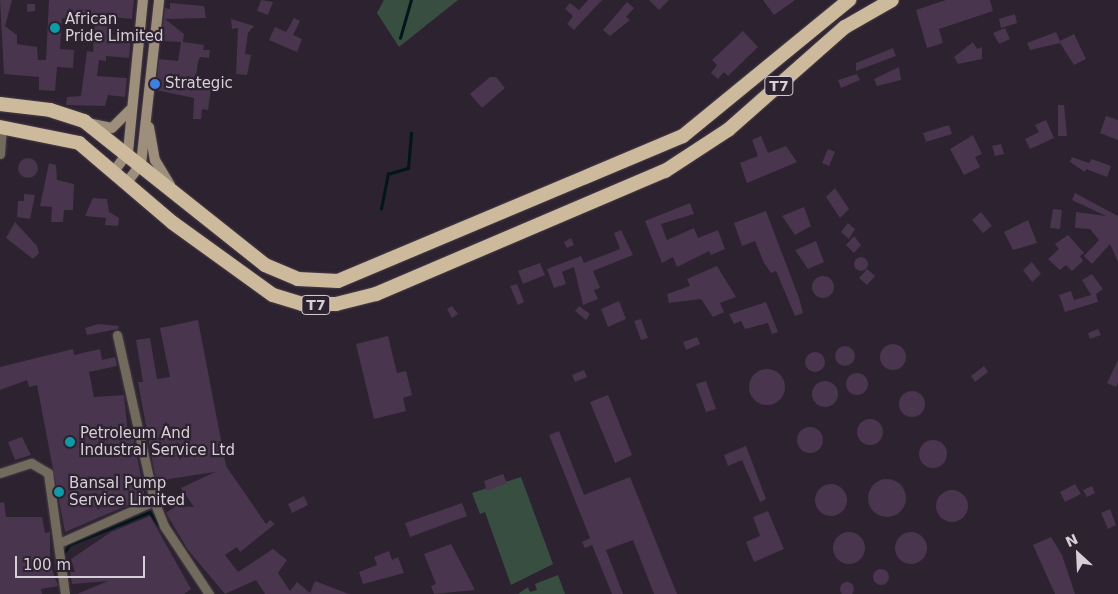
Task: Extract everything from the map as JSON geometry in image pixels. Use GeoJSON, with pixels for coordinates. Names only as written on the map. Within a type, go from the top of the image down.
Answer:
{"type":"FeatureCollection","features":[{"type":"Feature","properties":{"kind":"highway","name":"T7"},"geometry":{"type":"LineString","coordinates":[[175,193],[195,212],[236,244],[276,271],[316,282],[350,278],[683,136],[849,0]]}},
{"type":"Feature","properties":{"kind":"highway","name":"T7"},"geometry":{"type":"LineString","coordinates":[[1,127],[58,136],[79,142],[128,181],[173,223],[272,295],[302,304],[358,300],[641,183],[687,158],[742,118],[845,27],[892,0]]}},
{"type":"Feature","properties":{"kind":"highway"},"geometry":{"type":"LineString","coordinates":[[0,104],[77,118],[128,152],[175,193]]}},
{"type":"Feature","properties":{"kind":"main road"},"geometry":{"type":"LineString","coordinates":[[115,170],[128,152],[144,0]]}},
{"type":"Feature","properties":{"kind":"main road"},"geometry":{"type":"LineString","coordinates":[[128,181],[141,164],[159,0]]}},
{"type":"Feature","properties":{"kind":"main road"},"geometry":{"type":"LineString","coordinates":[[77,118],[112,128],[126,119],[133,104]]}},
{"type":"Feature","properties":{"kind":"main road"},"geometry":{"type":"LineString","coordinates":[[147,111],[155,160],[175,193]]}},
{"type":"Feature","properties":{"kind":"street"},"geometry":{"type":"LineString","coordinates":[[0,154],[1,127]]}},
{"type":"Feature","properties":{"kind":"street"},"geometry":{"type":"LineString","coordinates":[[117,335],[154,501],[164,526],[209,594]]}},
{"type":"Feature","properties":{"kind":"street"},"geometry":{"type":"LineString","coordinates":[[0,473],[31,463],[45,469],[59,543],[65,594]]}},
{"type":"Feature","properties":{"kind":"street"},"geometry":{"type":"LineString","coordinates":[[59,543],[154,501]]}},
{"type":"Feature","properties":{"kind":"green space"},"geometry":{"type":"Polygon","coordinates":[[[384,0],[458,0],[399,47],[377,13],[384,0]]]}},
{"type":"Feature","properties":{"kind":"green space"},"geometry":{"type":"Polygon","coordinates":[[[521,477],[553,564],[511,585],[485,512],[480,514],[472,493],[521,477]]]}},
{"type":"Feature","properties":{"kind":"green space"},"geometry":{"type":"Polygon","coordinates":[[[558,575],[565,594],[518,594],[528,587],[530,592],[537,590],[535,584],[558,575]]]}},
{"type":"Feature","properties":{"kind":"building"},"geometry":{"type":"Polygon","coordinates":[[[0,0],[12,0],[5,26],[17,35],[17,44],[37,47],[38,60],[46,60],[49,0],[134,0],[132,19],[111,17],[110,36],[131,38],[129,58],[106,56],[106,61],[99,60],[97,76],[127,78],[125,97],[108,95],[105,106],[66,105],[67,97],[81,96],[87,51],[93,52],[95,16],[62,18],[60,49],[74,50],[73,68],[57,67],[55,91],[39,90],[39,77],[4,74],[0,0]]]}},
{"type":"Feature","properties":{"kind":"building"},"geometry":{"type":"Polygon","coordinates":[[[261,0],[273,2],[268,15],[257,11],[261,0]]]}},
{"type":"Feature","properties":{"kind":"building"},"geometry":{"type":"Polygon","coordinates":[[[588,0],[602,0],[574,30],[567,24],[573,16],[565,9],[570,3],[579,10],[588,0]]]}},
{"type":"Feature","properties":{"kind":"building"},"geometry":{"type":"Polygon","coordinates":[[[649,0],[669,0],[659,10],[649,0]]]}},
{"type":"Feature","properties":{"kind":"building"},"geometry":{"type":"Polygon","coordinates":[[[763,0],[795,0],[774,15],[763,0]]]}},
{"type":"Feature","properties":{"kind":"building"},"geometry":{"type":"Polygon","coordinates":[[[946,0],[990,0],[993,11],[939,29],[943,43],[927,48],[916,10],[946,0]]]}},
{"type":"Feature","properties":{"kind":"building"},"geometry":{"type":"Polygon","coordinates":[[[627,2],[634,8],[626,17],[630,20],[610,36],[603,30],[627,2]]]}},
{"type":"Feature","properties":{"kind":"building"},"geometry":{"type":"Polygon","coordinates":[[[170,3],[204,6],[206,18],[165,19],[184,34],[183,42],[204,45],[203,50],[210,50],[209,58],[200,57],[195,85],[211,88],[208,110],[202,109],[201,119],[193,119],[194,98],[156,90],[159,59],[178,61],[181,42],[161,41],[165,8],[170,9],[170,3]]]}},
{"type":"Feature","properties":{"kind":"building"},"geometry":{"type":"Polygon","coordinates":[[[27,4],[35,4],[35,11],[27,12],[27,4]]]}},
{"type":"Feature","properties":{"kind":"building"},"geometry":{"type":"Polygon","coordinates":[[[1015,14],[1017,23],[1001,28],[999,19],[1015,14]]]}},
{"type":"Feature","properties":{"kind":"building"},"geometry":{"type":"Polygon","coordinates":[[[294,18],[300,21],[293,35],[302,39],[297,52],[269,40],[275,27],[286,32],[294,18]]]}},
{"type":"Feature","properties":{"kind":"building"},"geometry":{"type":"Polygon","coordinates":[[[231,19],[254,26],[248,33],[245,54],[251,55],[247,75],[236,74],[238,28],[232,29],[231,19]]]}},
{"type":"Feature","properties":{"kind":"building"},"geometry":{"type":"Polygon","coordinates":[[[1005,28],[1010,39],[999,44],[993,33],[1005,28]]]}},
{"type":"Feature","properties":{"kind":"building"},"geometry":{"type":"Polygon","coordinates":[[[743,31],[758,47],[728,76],[724,72],[718,79],[711,73],[717,65],[712,60],[743,31]]]}},
{"type":"Feature","properties":{"kind":"building"},"geometry":{"type":"Polygon","coordinates":[[[1056,32],[1060,41],[1074,34],[1086,59],[1074,65],[1060,43],[1030,50],[1027,43],[1056,32]]]}},
{"type":"Feature","properties":{"kind":"building"},"geometry":{"type":"Polygon","coordinates":[[[973,42],[977,49],[982,47],[982,59],[958,64],[954,57],[973,42]]]}},
{"type":"Feature","properties":{"kind":"building"},"geometry":{"type":"Polygon","coordinates":[[[893,48],[896,56],[856,71],[856,63],[893,48]]]}},
{"type":"Feature","properties":{"kind":"building"},"geometry":{"type":"Polygon","coordinates":[[[899,67],[901,80],[877,86],[874,79],[899,67]]]}},
{"type":"Feature","properties":{"kind":"building"},"geometry":{"type":"Polygon","coordinates":[[[857,74],[860,80],[841,88],[838,80],[857,74]]]}},
{"type":"Feature","properties":{"kind":"building"},"geometry":{"type":"Polygon","coordinates":[[[490,77],[496,77],[505,88],[482,108],[470,94],[490,77]]]}},
{"type":"Feature","properties":{"kind":"building"},"geometry":{"type":"Polygon","coordinates":[[[1058,105],[1064,105],[1067,136],[1058,136],[1058,105]]]}},
{"type":"Feature","properties":{"kind":"building"},"geometry":{"type":"Polygon","coordinates":[[[1106,116],[1118,120],[1118,140],[1100,133],[1106,116]]]}},
{"type":"Feature","properties":{"kind":"building"},"geometry":{"type":"Polygon","coordinates":[[[1046,120],[1054,138],[1030,149],[1025,139],[1039,132],[1035,125],[1046,120]]]}},
{"type":"Feature","properties":{"kind":"building"},"geometry":{"type":"Polygon","coordinates":[[[949,125],[952,134],[926,142],[923,133],[949,125]]]}},
{"type":"Feature","properties":{"kind":"building"},"geometry":{"type":"Polygon","coordinates":[[[973,135],[982,154],[975,157],[980,167],[964,175],[950,149],[973,135]]]}},
{"type":"Feature","properties":{"kind":"building"},"geometry":{"type":"Polygon","coordinates":[[[761,136],[768,153],[786,146],[797,162],[747,183],[740,163],[758,156],[752,140],[761,136]]]}},
{"type":"Feature","properties":{"kind":"building"},"geometry":{"type":"Polygon","coordinates":[[[1001,144],[1004,154],[995,156],[992,146],[1001,144]]]}},
{"type":"Feature","properties":{"kind":"building"},"geometry":{"type":"Polygon","coordinates":[[[828,149],[835,152],[829,166],[822,163],[828,149]]]}},
{"type":"Feature","properties":{"kind":"building"},"geometry":{"type":"Polygon","coordinates":[[[1072,157],[1089,163],[1092,159],[1111,166],[1107,177],[1086,169],[1085,172],[1070,162],[1072,157]]]}},
{"type":"Feature","properties":{"kind":"building"},"geometry":{"type":"Polygon","coordinates":[[[28,158],[35,161],[38,168],[35,175],[28,178],[21,175],[18,168],[21,161],[28,158]]]}},
{"type":"Feature","properties":{"kind":"building"},"geometry":{"type":"Polygon","coordinates":[[[49,163],[56,165],[57,180],[74,184],[73,210],[64,210],[63,222],[51,222],[52,207],[40,206],[49,163]]]}},
{"type":"Feature","properties":{"kind":"building"},"geometry":{"type":"Polygon","coordinates":[[[835,188],[849,209],[840,218],[826,197],[835,188]]]}},
{"type":"Feature","properties":{"kind":"building"},"geometry":{"type":"Polygon","coordinates":[[[1075,193],[1118,216],[1118,262],[1110,244],[1092,264],[1084,256],[1099,240],[1090,229],[1075,228],[1076,212],[1106,216],[1072,200],[1075,193]]]}},
{"type":"Feature","properties":{"kind":"building"},"geometry":{"type":"Polygon","coordinates":[[[24,194],[35,195],[30,219],[17,217],[18,201],[24,201],[24,194]]]}},
{"type":"Feature","properties":{"kind":"building"},"geometry":{"type":"Polygon","coordinates":[[[93,198],[107,199],[109,212],[119,218],[118,226],[105,225],[106,218],[85,216],[93,198]]]}},
{"type":"Feature","properties":{"kind":"building"},"geometry":{"type":"Polygon","coordinates":[[[690,203],[694,214],[661,224],[667,240],[694,228],[698,238],[718,230],[725,249],[711,255],[709,251],[677,267],[673,257],[662,263],[645,221],[690,203]]]}},
{"type":"Feature","properties":{"kind":"building"},"geometry":{"type":"Polygon","coordinates":[[[804,207],[811,226],[795,235],[782,216],[804,207]]]}},
{"type":"Feature","properties":{"kind":"building"},"geometry":{"type":"Polygon","coordinates":[[[1053,209],[1062,210],[1060,229],[1050,228],[1053,209]]]}},
{"type":"Feature","properties":{"kind":"building"},"geometry":{"type":"Polygon","coordinates":[[[766,211],[799,298],[803,313],[795,316],[776,271],[771,273],[764,263],[755,241],[742,246],[734,223],[766,211]]]}},
{"type":"Feature","properties":{"kind":"building"},"geometry":{"type":"Polygon","coordinates":[[[981,212],[992,226],[983,233],[972,220],[981,212]]]}},
{"type":"Feature","properties":{"kind":"building"},"geometry":{"type":"Polygon","coordinates":[[[1028,220],[1037,243],[1013,250],[1004,232],[1028,220]]]}},
{"type":"Feature","properties":{"kind":"building"},"geometry":{"type":"Polygon","coordinates":[[[15,222],[37,246],[39,253],[33,259],[6,238],[15,222]]]}},
{"type":"Feature","properties":{"kind":"building"},"geometry":{"type":"Polygon","coordinates":[[[848,223],[855,229],[849,239],[841,232],[848,223]]]}},
{"type":"Feature","properties":{"kind":"building"},"geometry":{"type":"Polygon","coordinates":[[[621,230],[633,255],[593,271],[600,288],[594,290],[598,299],[583,305],[574,267],[562,272],[566,284],[554,288],[547,269],[581,256],[584,263],[620,249],[614,233],[621,230]]]}},
{"type":"Feature","properties":{"kind":"building"},"geometry":{"type":"Polygon","coordinates":[[[1068,235],[1084,253],[1080,256],[1083,261],[1072,271],[1066,265],[1060,270],[1048,259],[1059,249],[1055,244],[1068,235]]]}},
{"type":"Feature","properties":{"kind":"building"},"geometry":{"type":"Polygon","coordinates":[[[854,236],[861,245],[854,253],[846,245],[854,236]]]}},
{"type":"Feature","properties":{"kind":"building"},"geometry":{"type":"Polygon","coordinates":[[[571,238],[574,245],[567,248],[564,242],[571,238]]]}},
{"type":"Feature","properties":{"kind":"building"},"geometry":{"type":"Polygon","coordinates":[[[816,241],[824,262],[808,269],[795,250],[816,241]]]}},
{"type":"Feature","properties":{"kind":"building"},"geometry":{"type":"Polygon","coordinates":[[[861,257],[866,259],[868,264],[866,269],[861,271],[856,269],[854,264],[856,259],[861,257]]]}},
{"type":"Feature","properties":{"kind":"building"},"geometry":{"type":"Polygon","coordinates":[[[1032,262],[1041,274],[1032,282],[1023,270],[1032,262]]]}},
{"type":"Feature","properties":{"kind":"building"},"geometry":{"type":"Polygon","coordinates":[[[540,263],[545,275],[523,284],[518,271],[540,263]]]}},
{"type":"Feature","properties":{"kind":"building"},"geometry":{"type":"Polygon","coordinates":[[[717,266],[736,297],[720,303],[724,312],[713,317],[701,299],[669,303],[667,294],[690,286],[687,279],[717,266]]]}},
{"type":"Feature","properties":{"kind":"building"},"geometry":{"type":"Polygon","coordinates":[[[867,269],[875,276],[867,285],[859,278],[867,269]]]}},
{"type":"Feature","properties":{"kind":"building"},"geometry":{"type":"Polygon","coordinates":[[[1092,274],[1103,289],[1096,294],[1098,302],[1065,312],[1059,295],[1071,291],[1074,300],[1091,295],[1082,280],[1092,274]]]}},
{"type":"Feature","properties":{"kind":"building"},"geometry":{"type":"Polygon","coordinates":[[[823,276],[833,283],[834,287],[827,297],[823,298],[813,291],[812,287],[819,277],[823,276]]]}},
{"type":"Feature","properties":{"kind":"building"},"geometry":{"type":"Polygon","coordinates":[[[517,284],[524,302],[518,305],[510,286],[517,284]]]}},
{"type":"Feature","properties":{"kind":"building"},"geometry":{"type":"Polygon","coordinates":[[[619,301],[626,319],[608,327],[601,309],[619,301]]]}},
{"type":"Feature","properties":{"kind":"building"},"geometry":{"type":"Polygon","coordinates":[[[766,302],[778,332],[772,334],[768,323],[745,329],[741,321],[734,324],[729,314],[766,302]]]}},
{"type":"Feature","properties":{"kind":"building"},"geometry":{"type":"Polygon","coordinates":[[[452,306],[458,314],[452,318],[447,309],[452,306]]]}},
{"type":"Feature","properties":{"kind":"building"},"geometry":{"type":"Polygon","coordinates":[[[579,306],[590,314],[586,320],[575,311],[579,306]]]}},
{"type":"Feature","properties":{"kind":"building"},"geometry":{"type":"Polygon","coordinates":[[[641,319],[648,338],[641,340],[634,321],[641,319]]]}},
{"type":"Feature","properties":{"kind":"building"},"geometry":{"type":"Polygon","coordinates":[[[198,320],[226,466],[266,524],[270,520],[275,524],[240,552],[237,547],[225,555],[238,572],[273,549],[287,560],[278,573],[290,591],[297,582],[310,593],[315,581],[349,594],[265,594],[256,580],[225,594],[188,550],[166,513],[176,506],[194,507],[181,488],[215,472],[156,481],[138,382],[143,382],[136,340],[150,338],[157,379],[170,377],[160,328],[198,320]]]}},
{"type":"Feature","properties":{"kind":"building"},"geometry":{"type":"Polygon","coordinates":[[[98,324],[119,326],[118,329],[87,335],[85,328],[98,324]]]}},
{"type":"Feature","properties":{"kind":"building"},"geometry":{"type":"Polygon","coordinates":[[[1098,329],[1101,335],[1090,339],[1088,333],[1098,329]]]}},
{"type":"Feature","properties":{"kind":"building"},"geometry":{"type":"Polygon","coordinates":[[[388,336],[397,373],[406,371],[412,395],[403,398],[406,411],[374,419],[356,344],[388,336]]]}},
{"type":"Feature","properties":{"kind":"building"},"geometry":{"type":"Polygon","coordinates":[[[697,337],[700,344],[686,350],[683,342],[697,337]]]}},
{"type":"Feature","properties":{"kind":"building"},"geometry":{"type":"Polygon","coordinates":[[[893,344],[902,348],[906,357],[902,366],[893,370],[884,366],[880,357],[884,348],[893,344]]]}},
{"type":"Feature","properties":{"kind":"building"},"geometry":{"type":"Polygon","coordinates":[[[845,346],[852,349],[855,356],[852,363],[845,366],[838,363],[835,356],[838,349],[845,346]]]}},
{"type":"Feature","properties":{"kind":"building"},"geometry":{"type":"Polygon","coordinates":[[[73,349],[74,355],[100,349],[102,360],[115,357],[117,366],[89,372],[94,397],[124,395],[128,436],[133,435],[145,498],[65,532],[37,385],[29,387],[27,380],[0,390],[0,367],[73,349]]]}},
{"type":"Feature","properties":{"kind":"building"},"geometry":{"type":"Polygon","coordinates":[[[811,352],[819,352],[825,358],[825,366],[819,372],[811,372],[805,366],[805,358],[811,352]]]}},
{"type":"Feature","properties":{"kind":"building"},"geometry":{"type":"Polygon","coordinates":[[[1118,360],[1118,383],[1116,387],[1107,383],[1118,360]]]}},
{"type":"Feature","properties":{"kind":"building"},"geometry":{"type":"Polygon","coordinates":[[[984,366],[988,372],[975,382],[971,376],[984,366]]]}},
{"type":"Feature","properties":{"kind":"building"},"geometry":{"type":"Polygon","coordinates":[[[767,369],[779,375],[785,387],[779,399],[767,405],[755,399],[749,387],[755,375],[767,369]]]}},
{"type":"Feature","properties":{"kind":"building"},"geometry":{"type":"Polygon","coordinates":[[[584,370],[587,377],[575,382],[572,375],[584,370]]]}},
{"type":"Feature","properties":{"kind":"building"},"geometry":{"type":"Polygon","coordinates":[[[857,373],[865,376],[868,384],[865,392],[857,395],[849,392],[846,384],[849,376],[857,373]]]}},
{"type":"Feature","properties":{"kind":"building"},"geometry":{"type":"Polygon","coordinates":[[[706,381],[716,409],[706,412],[696,384],[706,381]]]}},
{"type":"Feature","properties":{"kind":"building"},"geometry":{"type":"Polygon","coordinates":[[[825,381],[834,385],[838,394],[834,403],[825,407],[816,403],[812,394],[816,385],[825,381]]]}},
{"type":"Feature","properties":{"kind":"building"},"geometry":{"type":"Polygon","coordinates":[[[912,391],[921,395],[925,404],[921,413],[912,417],[903,413],[899,404],[903,395],[912,391]]]}},
{"type":"Feature","properties":{"kind":"building"},"geometry":{"type":"Polygon","coordinates":[[[608,395],[632,455],[615,463],[590,402],[608,395]]]}},
{"type":"Feature","properties":{"kind":"building"},"geometry":{"type":"Polygon","coordinates":[[[870,419],[879,423],[883,432],[879,441],[870,445],[861,441],[857,432],[861,423],[870,419]]]}},
{"type":"Feature","properties":{"kind":"building"},"geometry":{"type":"Polygon","coordinates":[[[810,427],[819,431],[823,440],[819,449],[810,453],[801,449],[797,440],[801,431],[810,427]]]}},
{"type":"Feature","properties":{"kind":"building"},"geometry":{"type":"Polygon","coordinates":[[[559,431],[584,495],[630,477],[677,594],[654,594],[633,540],[606,550],[623,594],[612,594],[592,545],[585,548],[582,542],[590,538],[549,435],[559,431]]]}},
{"type":"Feature","properties":{"kind":"building"},"geometry":{"type":"Polygon","coordinates":[[[22,437],[31,455],[15,460],[8,442],[22,437]]]}},
{"type":"Feature","properties":{"kind":"building"},"geometry":{"type":"Polygon","coordinates":[[[933,440],[943,444],[947,454],[943,464],[933,468],[923,464],[919,454],[923,444],[933,440]]]}},
{"type":"Feature","properties":{"kind":"building"},"geometry":{"type":"Polygon","coordinates":[[[746,446],[766,499],[760,502],[742,460],[728,466],[724,455],[746,446]]]}},
{"type":"Feature","properties":{"kind":"building"},"geometry":{"type":"Polygon","coordinates":[[[503,474],[507,483],[487,491],[484,481],[503,474]]]}},
{"type":"Feature","properties":{"kind":"building"},"geometry":{"type":"Polygon","coordinates":[[[887,479],[901,484],[906,498],[901,512],[887,517],[873,512],[868,498],[873,484],[887,479]]]}},
{"type":"Feature","properties":{"kind":"building"},"geometry":{"type":"Polygon","coordinates":[[[831,484],[837,485],[842,489],[846,494],[846,506],[842,511],[837,515],[831,516],[825,515],[820,511],[816,506],[815,500],[816,494],[820,489],[825,485],[831,484]]]}},
{"type":"Feature","properties":{"kind":"building"},"geometry":{"type":"Polygon","coordinates":[[[1075,484],[1081,494],[1065,502],[1060,492],[1075,484]]]}},
{"type":"Feature","properties":{"kind":"building"},"geometry":{"type":"Polygon","coordinates":[[[1092,486],[1095,493],[1087,497],[1083,490],[1092,486]]]}},
{"type":"Feature","properties":{"kind":"building"},"geometry":{"type":"Polygon","coordinates":[[[952,490],[964,494],[968,506],[964,518],[952,522],[940,518],[936,506],[940,494],[952,490]]]}},
{"type":"Feature","properties":{"kind":"building"},"geometry":{"type":"Polygon","coordinates":[[[304,496],[308,505],[292,513],[288,504],[304,496]]]}},
{"type":"Feature","properties":{"kind":"building"},"geometry":{"type":"Polygon","coordinates":[[[4,502],[6,517],[42,517],[45,533],[50,532],[50,564],[58,586],[41,589],[42,594],[0,594],[0,503],[4,502]]]}},
{"type":"Feature","properties":{"kind":"building"},"geometry":{"type":"Polygon","coordinates":[[[462,503],[467,516],[410,537],[405,523],[462,503]]]}},
{"type":"Feature","properties":{"kind":"building"},"geometry":{"type":"Polygon","coordinates":[[[1110,509],[1116,525],[1108,529],[1101,513],[1110,509]]]}},
{"type":"Feature","properties":{"kind":"building"},"geometry":{"type":"Polygon","coordinates":[[[768,511],[784,549],[754,562],[746,542],[760,536],[753,517],[768,511]]]}},
{"type":"Feature","properties":{"kind":"building"},"geometry":{"type":"Polygon","coordinates":[[[150,516],[191,589],[184,594],[77,594],[108,581],[72,584],[70,572],[75,572],[71,559],[111,532],[150,516]]]}},
{"type":"Feature","properties":{"kind":"building"},"geometry":{"type":"Polygon","coordinates":[[[849,532],[855,533],[860,537],[864,542],[864,554],[860,559],[855,563],[849,564],[843,563],[838,559],[834,554],[833,548],[834,542],[838,537],[843,533],[849,532]]]}},
{"type":"Feature","properties":{"kind":"building"},"geometry":{"type":"Polygon","coordinates":[[[911,532],[917,533],[922,537],[926,542],[926,554],[922,559],[917,563],[911,564],[905,563],[900,559],[896,554],[895,548],[896,542],[900,537],[905,533],[911,532]]]}},
{"type":"Feature","properties":{"kind":"building"},"geometry":{"type":"Polygon","coordinates":[[[1051,537],[1062,555],[1075,594],[1055,594],[1033,545],[1051,537]]]}},
{"type":"Feature","properties":{"kind":"building"},"geometry":{"type":"Polygon","coordinates":[[[451,544],[475,590],[434,594],[431,586],[436,584],[424,554],[451,544]]]}},
{"type":"Feature","properties":{"kind":"building"},"geometry":{"type":"Polygon","coordinates":[[[389,551],[392,560],[398,557],[404,573],[363,584],[359,572],[377,565],[374,557],[389,551]]]}},
{"type":"Feature","properties":{"kind":"building"},"geometry":{"type":"Polygon","coordinates":[[[881,569],[889,577],[881,585],[873,577],[881,569]]]}},
{"type":"Feature","properties":{"kind":"building"},"geometry":{"type":"Polygon","coordinates":[[[847,582],[852,584],[854,589],[852,594],[847,596],[842,594],[840,589],[842,584],[847,582]]]}},
{"type":"Feature","properties":{"kind":"waterway"},"geometry":{"type":"LineString","coordinates":[[400,38],[411,0]]}},
{"type":"Feature","properties":{"kind":"waterway"},"geometry":{"type":"LineString","coordinates":[[381,209],[388,174],[408,168],[411,133]]}},
{"type":"Feature","properties":{"kind":"waterway"},"geometry":{"type":"LineString","coordinates":[[63,554],[69,545],[150,512],[160,527]]}},
{"type":"Feature","properties":{"kind":"waterway"},"geometry":{"type":"LineString","coordinates":[[68,586],[70,594]]}},
{"type":"Feature","properties":{"kind":"place","name":"African Pride Limited"},"geometry":{"type":"Point","coordinates":[55,28]}},
{"type":"Feature","properties":{"kind":"place","name":"Strategic"},"geometry":{"type":"Point","coordinates":[155,84]}},
{"type":"Feature","properties":{"kind":"place","name":"Petroleum And Industral Service Ltd"},"geometry":{"type":"Point","coordinates":[70,442]}},
{"type":"Feature","properties":{"kind":"place","name":"Bansal Pump Service Limited"},"geometry":{"type":"Point","coordinates":[59,492]}}]}
